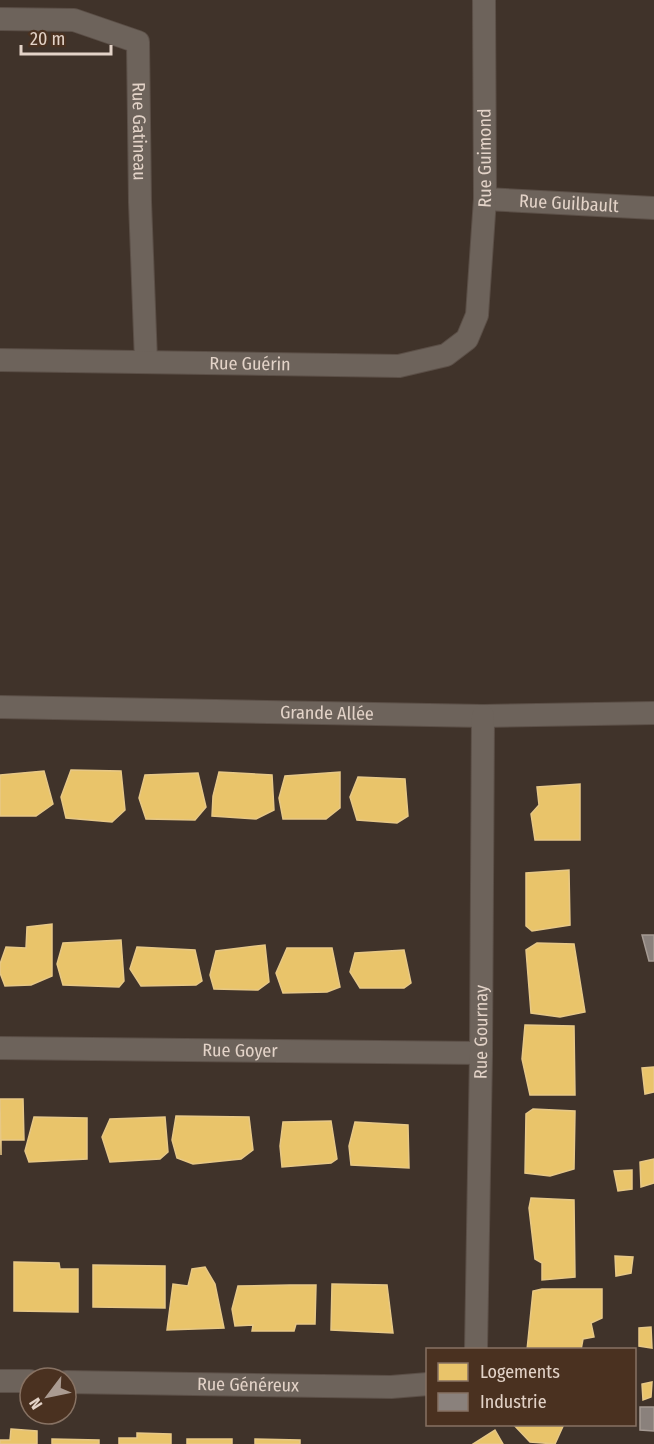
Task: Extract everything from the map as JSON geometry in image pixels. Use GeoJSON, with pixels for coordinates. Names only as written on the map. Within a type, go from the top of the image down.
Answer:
{"type":"FeatureCollection","features":[{"type":"Feature","properties":{"kind":"street","name":"Rue Guimond"},"geometry":{"type":"LineString","coordinates":[[477,315],[485,199],[484,0]]}},
{"type":"Feature","properties":{"kind":"street","name":"Rue Gatineau"},"geometry":{"type":"LineString","coordinates":[[0,19],[74,20],[138,42],[140,202],[146,361]]}},
{"type":"Feature","properties":{"kind":"street","name":"Rue Guilbault"},"geometry":{"type":"LineString","coordinates":[[485,199],[654,208]]}},
{"type":"Feature","properties":{"kind":"street","name":"Rue Guérin"},"geometry":{"type":"LineString","coordinates":[[0,360],[399,366],[446,355],[467,339],[477,315]]}},
{"type":"Feature","properties":{"kind":"street","name":"Grande Allée"},"geometry":{"type":"LineString","coordinates":[[0,707],[483,716],[654,713]]}},
{"type":"Feature","properties":{"kind":"street","name":"Rue Gournay"},"geometry":{"type":"LineString","coordinates":[[476,1348],[483,716]]}},
{"type":"Feature","properties":{"kind":"street","name":"Rue Goyer"},"geometry":{"type":"LineString","coordinates":[[0,1048],[481,1053]]}},
{"type":"Feature","properties":{"kind":"street"},"geometry":{"type":"LineString","coordinates":[[0,1381],[18,1381]]}},
{"type":"Feature","properties":{"kind":"street","name":"Rue Généreux"},"geometry":{"type":"LineString","coordinates":[[78,1382],[391,1387],[426,1384]]}},
{"type":"Feature","properties":{"kind":"building: Logements"},"geometry":{"type":"Polygon","coordinates":[[[71,770],[121,771],[125,810],[112,822],[66,818],[61,797],[71,770]]]}},
{"type":"Feature","properties":{"kind":"building: Logements"},"geometry":{"type":"Polygon","coordinates":[[[44,771],[53,804],[36,816],[0,816],[0,775],[44,771]]]}},
{"type":"Feature","properties":{"kind":"building: Logements"},"geometry":{"type":"Polygon","coordinates":[[[219,772],[272,775],[274,810],[256,819],[212,816],[213,796],[219,772]]]}},
{"type":"Feature","properties":{"kind":"building: Logements"},"geometry":{"type":"Polygon","coordinates":[[[340,772],[340,808],[326,819],[283,819],[279,798],[285,776],[340,772]]]}},
{"type":"Feature","properties":{"kind":"building: Logements"},"geometry":{"type":"Polygon","coordinates":[[[198,773],[206,807],[195,820],[146,819],[139,798],[145,775],[198,773]]]}},
{"type":"Feature","properties":{"kind":"building: Logements"},"geometry":{"type":"Polygon","coordinates":[[[358,777],[405,779],[408,816],[397,823],[357,820],[350,797],[358,777]]]}},
{"type":"Feature","properties":{"kind":"building: Logements"},"geometry":{"type":"Polygon","coordinates":[[[580,784],[580,840],[535,840],[531,814],[539,805],[537,787],[580,784]]]}},
{"type":"Feature","properties":{"kind":"building: Logements"},"geometry":{"type":"Polygon","coordinates":[[[569,870],[570,925],[532,931],[526,926],[526,873],[569,870]]]}},
{"type":"Feature","properties":{"kind":"building: Logements"},"geometry":{"type":"Polygon","coordinates":[[[52,924],[52,976],[31,985],[5,986],[0,973],[0,964],[6,947],[26,948],[27,927],[52,924]]]}},
{"type":"Feature","properties":{"kind":"building: Logements"},"geometry":{"type":"Polygon","coordinates":[[[121,940],[124,981],[119,987],[63,985],[57,964],[63,943],[121,940]]]}},
{"type":"Feature","properties":{"kind":"building: Logements"},"geometry":{"type":"Polygon","coordinates":[[[537,943],[574,944],[585,1012],[560,1017],[531,1013],[526,950],[537,943]]]}},
{"type":"Feature","properties":{"kind":"building: Logements"},"geometry":{"type":"Polygon","coordinates":[[[265,945],[269,982],[258,990],[214,989],[210,975],[216,951],[265,945]]]}},
{"type":"Feature","properties":{"kind":"building: Logements"},"geometry":{"type":"Polygon","coordinates":[[[137,947],[195,950],[202,981],[196,985],[141,986],[130,969],[137,947]]]}},
{"type":"Feature","properties":{"kind":"building: Logements"},"geometry":{"type":"Polygon","coordinates":[[[287,948],[332,948],[340,987],[327,992],[283,993],[276,973],[287,948]]]}},
{"type":"Feature","properties":{"kind":"building: Logements"},"geometry":{"type":"Polygon","coordinates":[[[404,950],[411,983],[404,988],[360,988],[350,972],[355,953],[404,950]]]}},
{"type":"Feature","properties":{"kind":"building: Logements"},"geometry":{"type":"Polygon","coordinates":[[[525,1025],[574,1026],[575,1095],[530,1095],[522,1059],[525,1025]]]}},
{"type":"Feature","properties":{"kind":"building: Logements"},"geometry":{"type":"Polygon","coordinates":[[[654,1067],[654,1092],[645,1094],[642,1068],[654,1067]]]}},
{"type":"Feature","properties":{"kind":"building: Logements"},"geometry":{"type":"Polygon","coordinates":[[[0,1099],[23,1099],[24,1140],[1,1140],[1,1155],[0,1099]]]}},
{"type":"Feature","properties":{"kind":"building: Logements"},"geometry":{"type":"Polygon","coordinates":[[[533,1109],[575,1111],[574,1169],[550,1176],[525,1173],[526,1114],[533,1109]]]}},
{"type":"Feature","properties":{"kind":"building: Logements"},"geometry":{"type":"Polygon","coordinates":[[[176,1116],[249,1117],[253,1150],[241,1159],[193,1164],[177,1158],[172,1140],[176,1116]]]}},
{"type":"Feature","properties":{"kind":"building: Logements"},"geometry":{"type":"Polygon","coordinates":[[[34,1117],[87,1118],[87,1159],[29,1162],[25,1151],[34,1117]]]}},
{"type":"Feature","properties":{"kind":"building: Logements"},"geometry":{"type":"Polygon","coordinates":[[[165,1117],[168,1152],[160,1159],[110,1162],[102,1137],[110,1119],[165,1117]]]}},
{"type":"Feature","properties":{"kind":"building: Logements"},"geometry":{"type":"Polygon","coordinates":[[[331,1121],[337,1159],[331,1163],[282,1167],[280,1146],[283,1122],[331,1121]]]}},
{"type":"Feature","properties":{"kind":"building: Logements"},"geometry":{"type":"Polygon","coordinates":[[[355,1122],[408,1125],[409,1168],[351,1165],[349,1146],[355,1122]]]}},
{"type":"Feature","properties":{"kind":"building: Logements"},"geometry":{"type":"Polygon","coordinates":[[[654,1159],[654,1183],[641,1187],[640,1162],[654,1159]]]}},
{"type":"Feature","properties":{"kind":"building: Logements"},"geometry":{"type":"Polygon","coordinates":[[[632,1170],[632,1189],[618,1191],[614,1171],[632,1170]]]}},
{"type":"Feature","properties":{"kind":"building: Logements"},"geometry":{"type":"Polygon","coordinates":[[[531,1198],[574,1200],[575,1277],[542,1280],[542,1263],[535,1259],[529,1208],[531,1198]]]}},
{"type":"Feature","properties":{"kind":"building: Logements"},"geometry":{"type":"Polygon","coordinates":[[[615,1256],[633,1257],[631,1273],[616,1276],[615,1256]]]}},
{"type":"Feature","properties":{"kind":"building: Logements"},"geometry":{"type":"Polygon","coordinates":[[[14,1262],[59,1263],[60,1269],[78,1269],[78,1312],[14,1311],[14,1262]]]}},
{"type":"Feature","properties":{"kind":"building: Logements"},"geometry":{"type":"Polygon","coordinates":[[[93,1265],[165,1266],[165,1308],[93,1307],[93,1265]]]}},
{"type":"Feature","properties":{"kind":"building: Logements"},"geometry":{"type":"Polygon","coordinates":[[[205,1267],[215,1284],[224,1328],[167,1330],[173,1284],[188,1286],[192,1269],[205,1267]]]}},
{"type":"Feature","properties":{"kind":"building: Logements"},"geometry":{"type":"Polygon","coordinates":[[[332,1284],[387,1285],[393,1333],[331,1330],[332,1284]]]}},
{"type":"Feature","properties":{"kind":"building: Logements"},"geometry":{"type":"Polygon","coordinates":[[[316,1285],[315,1324],[296,1324],[294,1331],[252,1331],[253,1325],[235,1326],[232,1309],[238,1286],[316,1285]]]}},
{"type":"Feature","properties":{"kind":"building: Logements"},"geometry":{"type":"Polygon","coordinates":[[[602,1289],[602,1318],[591,1323],[594,1337],[583,1339],[581,1348],[527,1348],[533,1291],[602,1289]]]}},
{"type":"Feature","properties":{"kind":"building: Logements"},"geometry":{"type":"Polygon","coordinates":[[[651,1327],[652,1348],[639,1346],[639,1328],[651,1327]]]}},
{"type":"Feature","properties":{"kind":"building: Logements"},"geometry":{"type":"Polygon","coordinates":[[[652,1382],[651,1397],[643,1400],[642,1384],[652,1382]]]}},
{"type":"Feature","properties":{"kind":"building: Logements"},"geometry":{"type":"Polygon","coordinates":[[[515,1426],[563,1426],[555,1444],[530,1442],[515,1426]]]}},
{"type":"Feature","properties":{"kind":"building: Logements"},"geometry":{"type":"Polygon","coordinates":[[[11,1429],[37,1431],[37,1444],[0,1444],[0,1440],[10,1440],[11,1429]]]}},
{"type":"Feature","properties":{"kind":"building: Logements"},"geometry":{"type":"Polygon","coordinates":[[[495,1430],[503,1444],[473,1444],[495,1430]]]}},
{"type":"Feature","properties":{"kind":"building: Logements"},"geometry":{"type":"Polygon","coordinates":[[[137,1433],[171,1434],[171,1444],[119,1444],[119,1438],[137,1438],[137,1433]]]}},
{"type":"Feature","properties":{"kind":"building: Logements"},"geometry":{"type":"Polygon","coordinates":[[[52,1439],[99,1440],[99,1444],[52,1444],[52,1439]]]}},
{"type":"Feature","properties":{"kind":"building: Logements"},"geometry":{"type":"Polygon","coordinates":[[[187,1439],[232,1439],[232,1444],[187,1444],[187,1439]]]}},
{"type":"Feature","properties":{"kind":"building: Logements"},"geometry":{"type":"Polygon","coordinates":[[[255,1439],[300,1440],[300,1444],[255,1444],[255,1439]]]}},
{"type":"Feature","properties":{"kind":"building: Industrie"},"geometry":{"type":"Polygon","coordinates":[[[642,935],[654,935],[654,961],[649,961],[642,935]]]}},
{"type":"Feature","properties":{"kind":"building: Industrie"},"geometry":{"type":"Polygon","coordinates":[[[640,1407],[654,1407],[654,1431],[640,1430],[640,1407]]]}}]}
